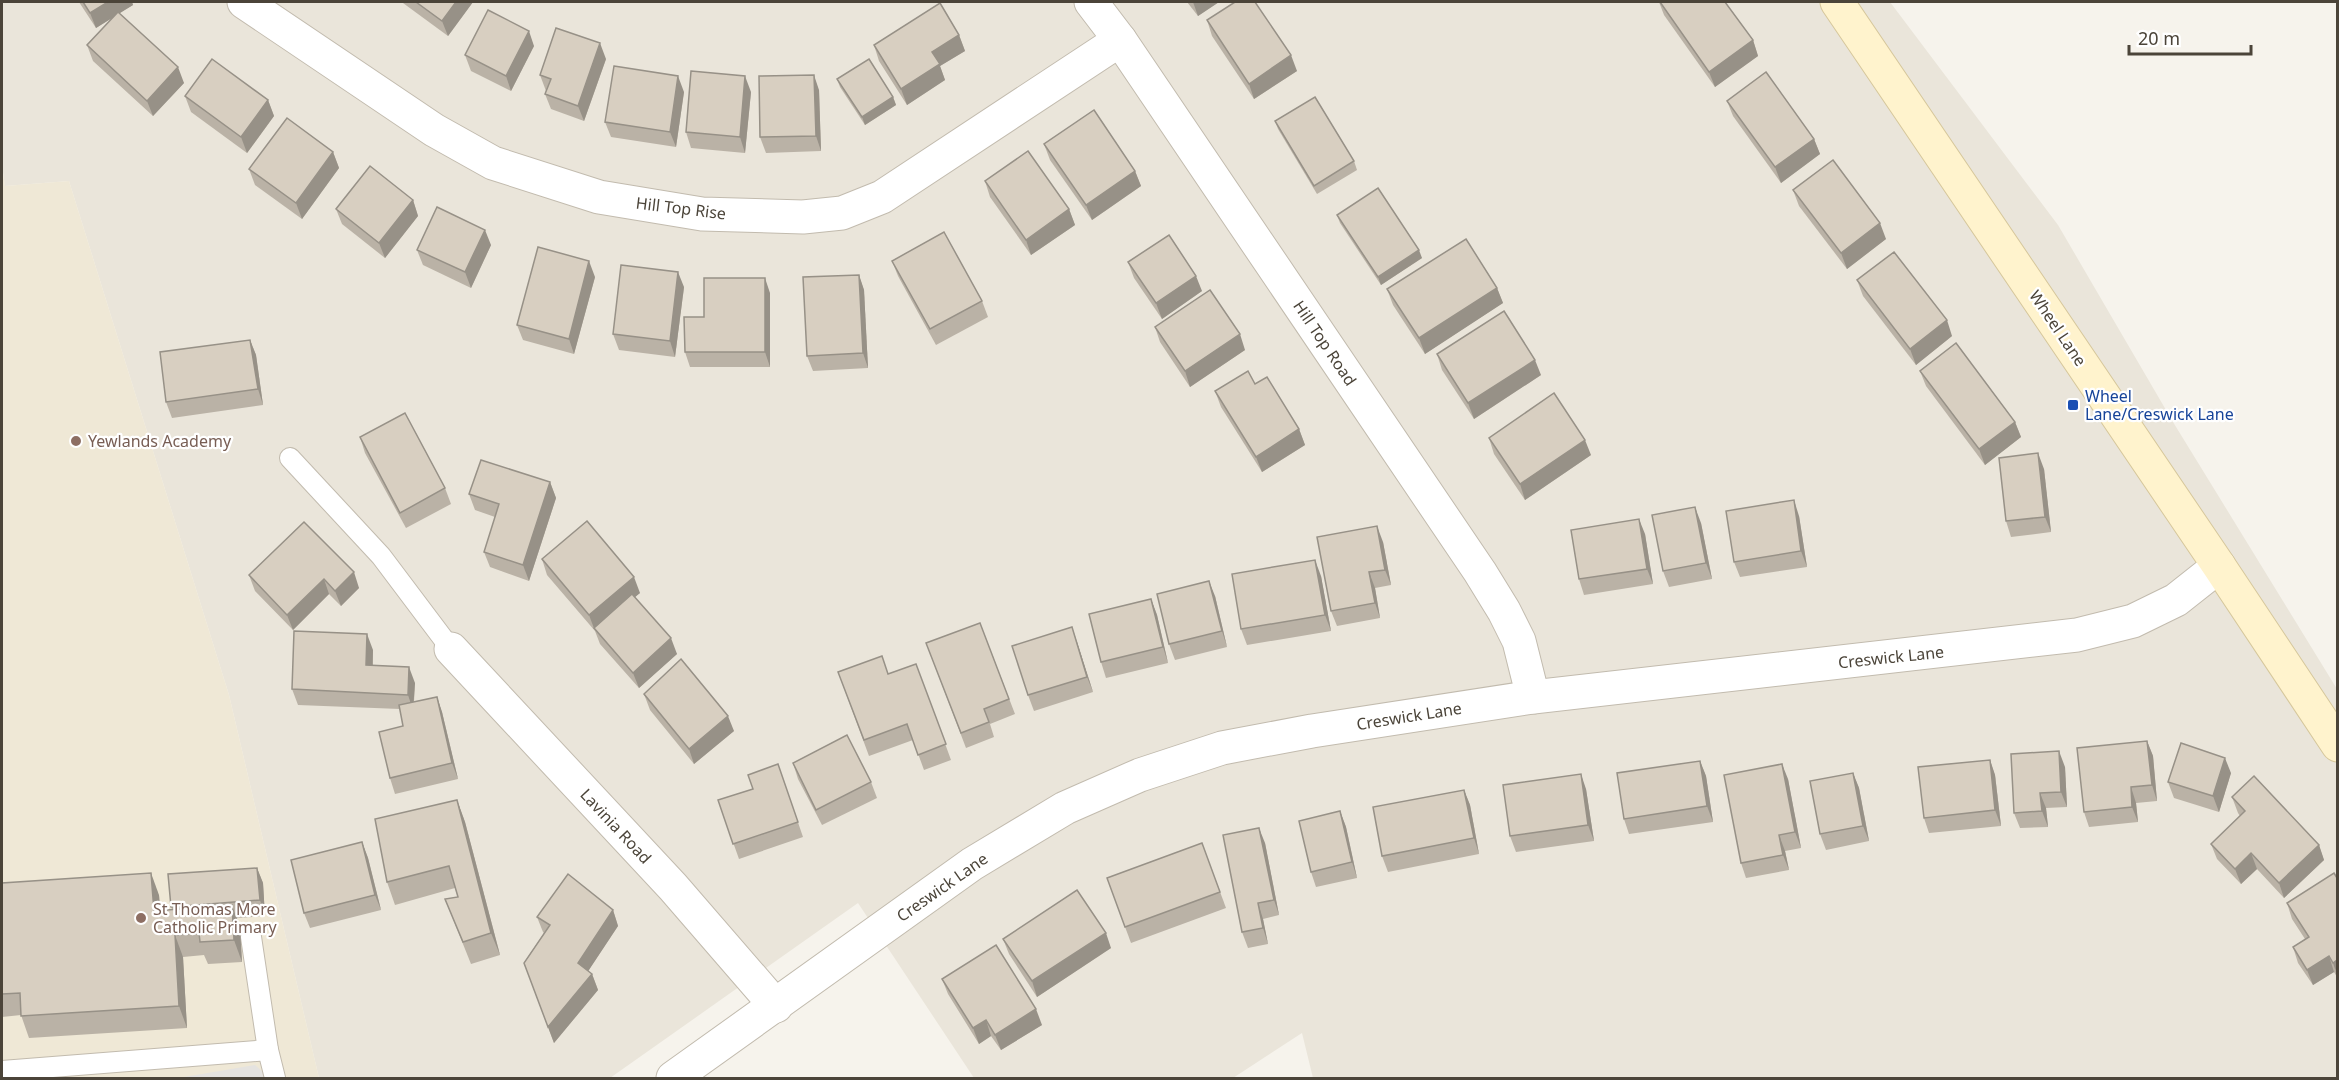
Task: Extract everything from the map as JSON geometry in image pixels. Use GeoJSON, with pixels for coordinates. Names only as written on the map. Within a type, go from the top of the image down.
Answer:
{"type":"FeatureCollection","features":[{"type":"Feature","properties":{"kind":"street","name":"Hill Top Rise"},"geometry":{"type":"LineString","coordinates":[[244,2],[434,129],[493,163],[599,197],[702,214],[803,217],[842,213],[882,197],[1120,40]]}},
{"type":"Feature","properties":{"kind":"street","name":"Hill Top Road"},"geometry":{"type":"LineString","coordinates":[[1091,2],[1120,40],[1480,572],[1504,610],[1519,641],[1533,697]]}},
{"type":"Feature","properties":{"kind":"street","name":"Wheel Lane"},"geometry":{"type":"LineString","coordinates":[[1837,2],[2219,566],[2337,745]]}},
{"type":"Feature","properties":{"kind":"street","name":"Creswick Lane"},"geometry":{"type":"LineString","coordinates":[[673,1078],[972,864],[1065,808],[1140,775],[1222,748],[1312,731],[1533,697],[2078,635],[2133,621],[2176,600],[2219,566]]}},
{"type":"Feature","properties":{"kind":"street","name":"Lavinia Road"},"geometry":{"type":"LineString","coordinates":[[451,650],[673,887],[776,1006]]}},
{"type":"Feature","properties":{"kind":"lane"},"geometry":{"type":"LineString","coordinates":[[290,458],[381,556],[451,650]]}},
{"type":"Feature","properties":{"kind":"lane"},"geometry":{"type":"LineString","coordinates":[[251,937],[268,1050],[275,1078]]}},
{"type":"Feature","properties":{"kind":"lane"},"geometry":{"type":"LineString","coordinates":[[2,1071],[268,1050]]}},
{"type":"Feature","properties":{"kind":"shaded area"},"geometry":{"type":"Polygon","coordinates":[[[2,2],[1890,2],[2058,225],[2173,422],[2337,689],[2337,1078],[1313,1078],[1302,1033],[1233,1078],[974,1078],[858,903],[610,1078],[319,1078],[229,695],[69,181],[5,186],[2,166],[2,2]]]}},
{"type":"Feature","properties":{"kind":"shaded area"},"geometry":{"type":"Polygon","coordinates":[[[2,166],[5,186],[69,181],[229,695],[319,1078],[2,1078],[2,166]]]}},
{"type":"Feature","properties":{"kind":"shaded area"},"geometry":{"type":"Polygon","coordinates":[[[255,1065],[270,1078],[178,1078],[255,1065]]]}},
{"type":"Feature","properties":{"kind":"building"},"geometry":{"type":"Polygon","coordinates":[[[83,2],[108,2],[90,13],[83,2]]]}},
{"type":"Feature","properties":{"kind":"building"},"geometry":{"type":"Polygon","coordinates":[[[416,2],[456,2],[442,21],[416,2]]]}},
{"type":"Feature","properties":{"kind":"building"},"geometry":{"type":"Polygon","coordinates":[[[1235,2],[1255,2],[1291,55],[1249,84],[1207,20],[1235,2]]]}},
{"type":"Feature","properties":{"kind":"building"},"geometry":{"type":"Polygon","coordinates":[[[1660,2],[1725,2],[1753,40],[1709,72],[1660,2]]]}},
{"type":"Feature","properties":{"kind":"building"},"geometry":{"type":"Polygon","coordinates":[[[940,3],[959,35],[932,52],[940,64],[901,89],[874,45],[940,3]]]}},
{"type":"Feature","properties":{"kind":"building"},"geometry":{"type":"Polygon","coordinates":[[[488,10],[529,31],[506,76],[465,55],[488,10]]]}},
{"type":"Feature","properties":{"kind":"building"},"geometry":{"type":"Polygon","coordinates":[[[118,12],[178,67],[147,101],[87,45],[118,12]]]}},
{"type":"Feature","properties":{"kind":"building"},"geometry":{"type":"Polygon","coordinates":[[[556,28],[600,43],[578,106],[545,94],[551,79],[540,75],[556,28]]]}},
{"type":"Feature","properties":{"kind":"building"},"geometry":{"type":"Polygon","coordinates":[[[212,59],[268,100],[241,137],[185,96],[212,59]]]}},
{"type":"Feature","properties":{"kind":"building"},"geometry":{"type":"Polygon","coordinates":[[[869,59],[893,97],[862,117],[837,79],[869,59]]]}},
{"type":"Feature","properties":{"kind":"building"},"geometry":{"type":"Polygon","coordinates":[[[614,66],[678,76],[670,132],[605,122],[614,66]]]}},
{"type":"Feature","properties":{"kind":"building"},"geometry":{"type":"Polygon","coordinates":[[[691,71],[745,76],[740,137],[686,132],[691,71]]]}},
{"type":"Feature","properties":{"kind":"building"},"geometry":{"type":"Polygon","coordinates":[[[1766,72],[1814,139],[1775,167],[1727,101],[1766,72]]]}},
{"type":"Feature","properties":{"kind":"building"},"geometry":{"type":"Polygon","coordinates":[[[814,75],[816,136],[760,137],[759,76],[814,75]]]}},
{"type":"Feature","properties":{"kind":"building"},"geometry":{"type":"Polygon","coordinates":[[[1315,97],[1354,161],[1314,186],[1275,121],[1315,97]]]}},
{"type":"Feature","properties":{"kind":"building"},"geometry":{"type":"Polygon","coordinates":[[[1094,110],[1135,171],[1086,205],[1044,144],[1094,110]]]}},
{"type":"Feature","properties":{"kind":"building"},"geometry":{"type":"Polygon","coordinates":[[[287,118],[333,152],[296,203],[249,169],[287,118]]]}},
{"type":"Feature","properties":{"kind":"building"},"geometry":{"type":"Polygon","coordinates":[[[1028,151],[1069,209],[1026,240],[985,181],[1028,151]]]}},
{"type":"Feature","properties":{"kind":"building"},"geometry":{"type":"Polygon","coordinates":[[[1833,160],[1880,223],[1841,253],[1793,190],[1833,160]]]}},
{"type":"Feature","properties":{"kind":"building"},"geometry":{"type":"Polygon","coordinates":[[[370,166],[413,200],[379,243],[336,209],[370,166]]]}},
{"type":"Feature","properties":{"kind":"building"},"geometry":{"type":"Polygon","coordinates":[[[1378,188],[1419,250],[1378,277],[1337,215],[1378,188]]]}},
{"type":"Feature","properties":{"kind":"building"},"geometry":{"type":"Polygon","coordinates":[[[437,207],[485,230],[465,272],[417,250],[437,207]]]}},
{"type":"Feature","properties":{"kind":"building"},"geometry":{"type":"Polygon","coordinates":[[[944,232],[982,301],[930,329],[892,261],[944,232]]]}},
{"type":"Feature","properties":{"kind":"building"},"geometry":{"type":"Polygon","coordinates":[[[1169,235],[1196,276],[1156,303],[1128,262],[1169,235]]]}},
{"type":"Feature","properties":{"kind":"building"},"geometry":{"type":"Polygon","coordinates":[[[1466,239],[1497,288],[1419,338],[1387,289],[1466,239]]]}},
{"type":"Feature","properties":{"kind":"building"},"geometry":{"type":"Polygon","coordinates":[[[538,247],[589,261],[569,339],[517,325],[538,247]]]}},
{"type":"Feature","properties":{"kind":"building"},"geometry":{"type":"Polygon","coordinates":[[[1894,252],[1947,320],[1910,349],[1857,280],[1894,252]]]}},
{"type":"Feature","properties":{"kind":"building"},"geometry":{"type":"Polygon","coordinates":[[[621,265],[678,272],[670,341],[613,334],[621,265]]]}},
{"type":"Feature","properties":{"kind":"building"},"geometry":{"type":"Polygon","coordinates":[[[859,275],[863,353],[807,356],[803,277],[859,275]]]}},
{"type":"Feature","properties":{"kind":"building"},"geometry":{"type":"Polygon","coordinates":[[[704,278],[765,278],[765,352],[685,352],[684,317],[704,317],[704,278]]]}},
{"type":"Feature","properties":{"kind":"building"},"geometry":{"type":"Polygon","coordinates":[[[1210,290],[1240,334],[1185,371],[1155,327],[1210,290]]]}},
{"type":"Feature","properties":{"kind":"building"},"geometry":{"type":"Polygon","coordinates":[[[1504,311],[1535,360],[1468,403],[1437,354],[1504,311]]]}},
{"type":"Feature","properties":{"kind":"building"},"geometry":{"type":"Polygon","coordinates":[[[250,340],[258,389],[166,402],[160,352],[250,340]]]}},
{"type":"Feature","properties":{"kind":"building"},"geometry":{"type":"Polygon","coordinates":[[[1956,343],[2015,422],[1979,449],[1920,371],[1956,343]]]}},
{"type":"Feature","properties":{"kind":"building"},"geometry":{"type":"Polygon","coordinates":[[[1248,371],[1255,384],[1267,377],[1299,429],[1256,457],[1215,391],[1248,371]]]}},
{"type":"Feature","properties":{"kind":"building"},"geometry":{"type":"Polygon","coordinates":[[[1554,393],[1585,440],[1520,484],[1489,438],[1554,393]]]}},
{"type":"Feature","properties":{"kind":"building"},"geometry":{"type":"Polygon","coordinates":[[[405,413],[445,488],[400,513],[360,437],[405,413]]]}},
{"type":"Feature","properties":{"kind":"building"},"geometry":{"type":"Polygon","coordinates":[[[2038,453],[2045,517],[2006,521],[1999,458],[2038,453]]]}},
{"type":"Feature","properties":{"kind":"building"},"geometry":{"type":"Polygon","coordinates":[[[481,460],[550,482],[523,565],[484,552],[499,504],[469,494],[481,460]]]}},
{"type":"Feature","properties":{"kind":"building"},"geometry":{"type":"Polygon","coordinates":[[[1794,500],[1801,551],[1734,562],[1726,511],[1794,500]]]}},
{"type":"Feature","properties":{"kind":"building"},"geometry":{"type":"Polygon","coordinates":[[[1695,507],[1706,563],[1663,571],[1652,515],[1695,507]]]}},
{"type":"Feature","properties":{"kind":"building"},"geometry":{"type":"Polygon","coordinates":[[[1639,519],[1647,569],[1579,579],[1571,530],[1639,519]]]}},
{"type":"Feature","properties":{"kind":"building"},"geometry":{"type":"Polygon","coordinates":[[[587,521],[634,577],[589,615],[542,559],[587,521]]]}},
{"type":"Feature","properties":{"kind":"building"},"geometry":{"type":"Polygon","coordinates":[[[304,522],[354,572],[335,591],[324,579],[287,615],[249,575],[304,522]]]}},
{"type":"Feature","properties":{"kind":"building"},"geometry":{"type":"Polygon","coordinates":[[[1377,526],[1385,570],[1369,572],[1375,603],[1331,611],[1317,537],[1377,526]]]}},
{"type":"Feature","properties":{"kind":"building"},"geometry":{"type":"Polygon","coordinates":[[[1315,560],[1325,615],[1241,629],[1232,574],[1315,560]]]}},
{"type":"Feature","properties":{"kind":"building"},"geometry":{"type":"Polygon","coordinates":[[[1209,581],[1222,631],[1169,644],[1157,594],[1209,581]]]}},
{"type":"Feature","properties":{"kind":"building"},"geometry":{"type":"Polygon","coordinates":[[[632,594],[671,638],[633,673],[594,628],[632,594]]]}},
{"type":"Feature","properties":{"kind":"building"},"geometry":{"type":"Polygon","coordinates":[[[1151,599],[1163,647],[1101,662],[1089,614],[1151,599]]]}},
{"type":"Feature","properties":{"kind":"building"},"geometry":{"type":"Polygon","coordinates":[[[980,623],[1009,699],[984,709],[989,722],[961,733],[926,643],[980,623]]]}},
{"type":"Feature","properties":{"kind":"building"},"geometry":{"type":"Polygon","coordinates":[[[1072,627],[1087,677],[1028,695],[1012,646],[1072,627]]]}},
{"type":"Feature","properties":{"kind":"building"},"geometry":{"type":"Polygon","coordinates":[[[294,631],[367,634],[366,665],[409,667],[408,695],[292,689],[294,631]]]}},
{"type":"Feature","properties":{"kind":"building"},"geometry":{"type":"Polygon","coordinates":[[[882,656],[888,674],[916,664],[946,744],[918,755],[907,724],[864,740],[838,672],[882,656]]]}},
{"type":"Feature","properties":{"kind":"building"},"geometry":{"type":"Polygon","coordinates":[[[681,659],[728,716],[689,749],[644,694],[681,659]]]}},
{"type":"Feature","properties":{"kind":"building"},"geometry":{"type":"Polygon","coordinates":[[[437,697],[452,763],[390,778],[379,732],[403,726],[399,705],[437,697]]]}},
{"type":"Feature","properties":{"kind":"building"},"geometry":{"type":"Polygon","coordinates":[[[847,735],[871,782],[816,810],[793,763],[847,735]]]}},
{"type":"Feature","properties":{"kind":"building"},"geometry":{"type":"Polygon","coordinates":[[[2147,741],[2152,785],[2131,787],[2132,807],[2084,812],[2077,748],[2147,741]]]}},
{"type":"Feature","properties":{"kind":"building"},"geometry":{"type":"Polygon","coordinates":[[[2181,743],[2225,758],[2213,796],[2168,782],[2181,743]]]}},
{"type":"Feature","properties":{"kind":"building"},"geometry":{"type":"Polygon","coordinates":[[[2059,751],[2061,792],[2040,793],[2042,811],[2014,813],[2011,754],[2059,751]]]}},
{"type":"Feature","properties":{"kind":"building"},"geometry":{"type":"Polygon","coordinates":[[[1990,760],[1995,810],[1924,818],[1918,767],[1990,760]]]}},
{"type":"Feature","properties":{"kind":"building"},"geometry":{"type":"Polygon","coordinates":[[[1700,761],[1707,806],[1624,819],[1617,773],[1700,761]]]}},
{"type":"Feature","properties":{"kind":"building"},"geometry":{"type":"Polygon","coordinates":[[[778,764],[798,822],[733,844],[718,800],[753,789],[748,775],[778,764]]]}},
{"type":"Feature","properties":{"kind":"building"},"geometry":{"type":"Polygon","coordinates":[[[1782,764],[1795,832],[1779,835],[1783,855],[1741,863],[1724,775],[1782,764]]]}},
{"type":"Feature","properties":{"kind":"building"},"geometry":{"type":"Polygon","coordinates":[[[1853,773],[1863,826],[1820,834],[1810,781],[1853,773]]]}},
{"type":"Feature","properties":{"kind":"building"},"geometry":{"type":"Polygon","coordinates":[[[1581,774],[1588,825],[1510,836],[1503,785],[1581,774]]]}},
{"type":"Feature","properties":{"kind":"building"},"geometry":{"type":"Polygon","coordinates":[[[2254,776],[2319,845],[2279,883],[2251,853],[2235,869],[2211,844],[2245,811],[2232,797],[2254,776]]]}},
{"type":"Feature","properties":{"kind":"building"},"geometry":{"type":"Polygon","coordinates":[[[1464,790],[1474,838],[1382,856],[1373,807],[1464,790]]]}},
{"type":"Feature","properties":{"kind":"building"},"geometry":{"type":"Polygon","coordinates":[[[457,800],[491,933],[463,942],[445,899],[458,897],[449,866],[387,882],[375,819],[457,800]]]}},
{"type":"Feature","properties":{"kind":"building"},"geometry":{"type":"Polygon","coordinates":[[[1340,811],[1352,862],[1311,872],[1299,821],[1340,811]]]}},
{"type":"Feature","properties":{"kind":"building"},"geometry":{"type":"Polygon","coordinates":[[[1259,828],[1274,900],[1258,903],[1263,928],[1242,932],[1223,835],[1259,828]]]}},
{"type":"Feature","properties":{"kind":"building"},"geometry":{"type":"Polygon","coordinates":[[[362,842],[375,895],[304,913],[291,860],[362,842]]]}},
{"type":"Feature","properties":{"kind":"building"},"geometry":{"type":"Polygon","coordinates":[[[1202,843],[1220,892],[1125,927],[1107,878],[1202,843]]]}},
{"type":"Feature","properties":{"kind":"building"},"geometry":{"type":"Polygon","coordinates":[[[257,868],[260,900],[171,907],[168,874],[257,868]]]}},
{"type":"Feature","properties":{"kind":"building"},"geometry":{"type":"Polygon","coordinates":[[[151,873],[154,911],[232,905],[234,940],[200,942],[199,933],[175,935],[179,1006],[21,1016],[20,993],[2,994],[2,883],[151,873]]]}},
{"type":"Feature","properties":{"kind":"building"},"geometry":{"type":"Polygon","coordinates":[[[2334,873],[2337,878],[2337,960],[2333,963],[2329,956],[2307,970],[2293,947],[2309,937],[2287,903],[2334,873]]]}},
{"type":"Feature","properties":{"kind":"building"},"geometry":{"type":"Polygon","coordinates":[[[568,874],[613,910],[578,963],[592,974],[548,1027],[524,963],[550,925],[537,917],[568,874]]]}},
{"type":"Feature","properties":{"kind":"building"},"geometry":{"type":"Polygon","coordinates":[[[1077,890],[1106,933],[1032,981],[1003,939],[1077,890]]]}},
{"type":"Feature","properties":{"kind":"building"},"geometry":{"type":"Polygon","coordinates":[[[996,945],[1036,1009],[995,1035],[986,1020],[973,1028],[942,979],[996,945]]]}},
{"type":"Feature","properties":{"kind":"place","name":"Wheel Lane/Creswick Lane"},"geometry":{"type":"Point","coordinates":[2073,405]}},
{"type":"Feature","properties":{"kind":"place","name":"Yewlands Academy"},"geometry":{"type":"Point","coordinates":[76,441]}},
{"type":"Feature","properties":{"kind":"place","name":"St Thomas More Catholic Primary"},"geometry":{"type":"Point","coordinates":[141,918]}}]}
